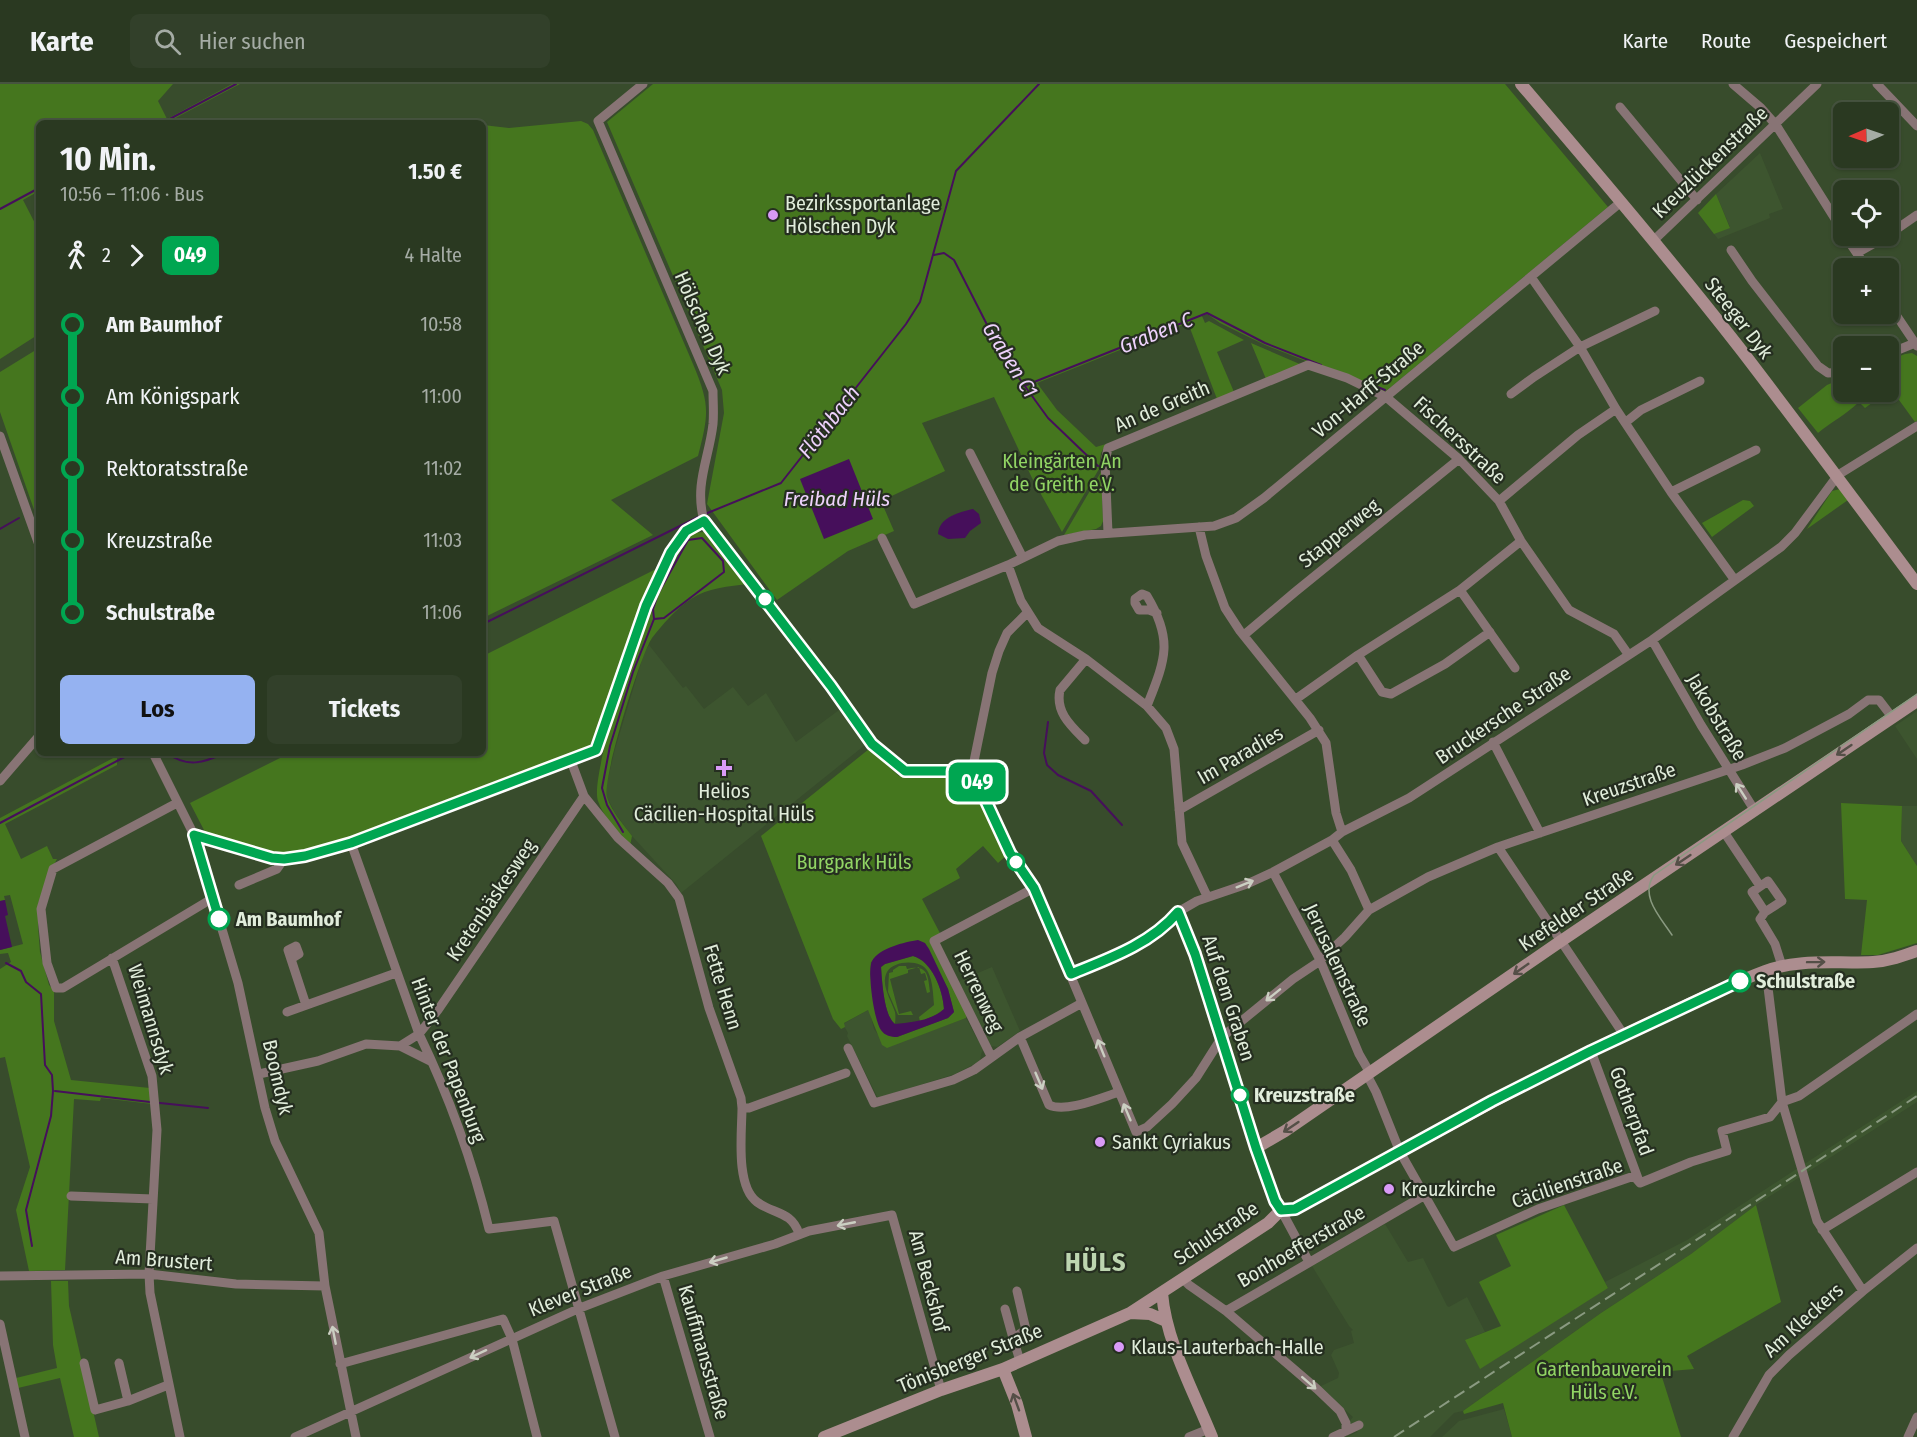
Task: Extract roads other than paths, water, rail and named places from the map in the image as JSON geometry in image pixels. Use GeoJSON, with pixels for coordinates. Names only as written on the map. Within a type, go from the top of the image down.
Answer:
{"type":"FeatureCollection","features":[{"type":"Feature","properties":{"kind":"street","name":"Hölschen Dyk"},"geometry":{"type":"LineString","coordinates":[[643,84],[598,122],[713,391],[713,424],[702,472],[701,510],[704,521],[831,686],[872,744],[905,771],[972,771]]}},
{"type":"Feature","properties":{"kind":"street","name":"Steeger Dyk"},"geometry":{"type":"LineString","coordinates":[[1521,84],[1653,241],[1838,475],[1917,584]]}},
{"type":"Feature","properties":{"kind":"street"},"geometry":{"type":"LineString","coordinates":[[1733,84],[1761,108],[1776,125],[1833,216]]}},
{"type":"Feature","properties":{"kind":"street","name":"Kreuzlückenstraße"},"geometry":{"type":"LineString","coordinates":[[1653,241],[1817,84]]}},
{"type":"Feature","properties":{"kind":"street"},"geometry":{"type":"LineString","coordinates":[[1877,84],[1917,126]]}},
{"type":"Feature","properties":{"kind":"street"},"geometry":{"type":"LineString","coordinates":[[1620,107],[1697,200]]}},
{"type":"Feature","properties":{"kind":"street","name":"Von-Harff-Straße"},"geometry":{"type":"LineString","coordinates":[[882,538],[914,604],[1008,565],[1058,541],[1085,535],[1224,524],[1264,498],[1621,202]]}},
{"type":"Feature","properties":{"kind":"street"},"geometry":{"type":"LineString","coordinates":[[1899,227],[1917,215]]}},
{"type":"Feature","properties":{"kind":"street"},"geometry":{"type":"LineString","coordinates":[[1852,246],[1860,258]]}},
{"type":"Feature","properties":{"kind":"street"},"geometry":{"type":"LineString","coordinates":[[1857,253],[1869,246]]}},
{"type":"Feature","properties":{"kind":"street"},"geometry":{"type":"LineString","coordinates":[[1731,250],[1818,366],[1828,373],[1833,373]]}},
{"type":"Feature","properties":{"kind":"street"},"geometry":{"type":"LineString","coordinates":[[1531,277],[1580,347],[1616,409],[1671,492],[1734,579]]}},
{"type":"Feature","properties":{"kind":"street"},"geometry":{"type":"LineString","coordinates":[[1511,394],[1580,347],[1655,311]]}},
{"type":"Feature","properties":{"kind":"street"},"geometry":{"type":"LineString","coordinates":[[1899,320],[1916,345],[1899,350]]}},
{"type":"Feature","properties":{"kind":"street","name":"Fischersstraße"},"geometry":{"type":"LineString","coordinates":[[1308,365],[1347,378],[1386,397],[1459,459],[1500,501],[1521,541],[1569,610],[1614,634],[1628,654]]}},
{"type":"Feature","properties":{"kind":"street","name":"An de Greith"},"geometry":{"type":"LineString","coordinates":[[1108,533],[1105,462],[1108,448],[1308,365]]}},
{"type":"Feature","properties":{"kind":"street"},"geometry":{"type":"LineString","coordinates":[[1626,422],[1641,410],[1700,381]]}},
{"type":"Feature","properties":{"kind":"street"},"geometry":{"type":"LineString","coordinates":[[1500,501],[1578,435],[1616,409]]}},
{"type":"Feature","properties":{"kind":"street","name":"Bruckersche Straße"},"geometry":{"type":"LineString","coordinates":[[1071,974],[1138,944],[1171,920],[1178,912],[1207,896],[1227,891],[1273,872],[1332,840],[1342,832],[1409,798],[1451,772],[1493,742],[1652,640],[1781,547],[1795,533],[1838,475],[1917,426]]}},
{"type":"Feature","properties":{"kind":"street"},"geometry":{"type":"LineString","coordinates":[[0,436],[36,537]]}},
{"type":"Feature","properties":{"kind":"street"},"geometry":{"type":"LineString","coordinates":[[1671,492],[1756,450]]}},
{"type":"Feature","properties":{"kind":"street"},"geometry":{"type":"LineString","coordinates":[[970,453],[1023,558]]}},
{"type":"Feature","properties":{"kind":"street","name":"Stapperweg"},"geometry":{"type":"LineString","coordinates":[[1244,635],[1459,459]]}},
{"type":"Feature","properties":{"kind":"street"},"geometry":{"type":"LineString","coordinates":[[194,835],[272,858],[305,856],[351,843],[596,750],[646,606],[671,552],[686,531],[704,521]]}},
{"type":"Feature","properties":{"kind":"street"},"geometry":{"type":"LineString","coordinates":[[1199,527],[1206,556],[1225,608],[1296,699],[1326,743],[1336,813],[1342,832]]}},
{"type":"Feature","properties":{"kind":"street"},"geometry":{"type":"LineString","coordinates":[[1296,699],[1358,655],[1460,590],[1521,541]]}},
{"type":"Feature","properties":{"kind":"street"},"geometry":{"type":"LineString","coordinates":[[1008,565],[1027,613],[1038,628],[1086,659],[1147,706],[1162,723],[1171,738],[1182,843],[1207,896]]}},
{"type":"Feature","properties":{"kind":"street"},"geometry":{"type":"LineString","coordinates":[[1460,590],[1515,668]]}},
{"type":"Feature","properties":{"kind":"street"},"geometry":{"type":"LineString","coordinates":[[1020,1037],[1049,1105],[1057,1109],[1069,1107],[1119,1092],[1034,888],[1010,853],[972,771],[992,673],[999,651],[1007,633],[1027,613]]}},
{"type":"Feature","properties":{"kind":"street"},"geometry":{"type":"LineString","coordinates":[[1147,706],[1164,656],[1163,628],[1157,613]]}},
{"type":"Feature","properties":{"kind":"street"},"geometry":{"type":"LineString","coordinates":[[1358,655],[1382,692],[1390,694],[1445,664],[1490,632]]}},
{"type":"Feature","properties":{"kind":"street","name":"Jakobstraße"},"geometry":{"type":"LineString","coordinates":[[1652,640],[1727,770],[1755,811]]}},
{"type":"Feature","properties":{"kind":"street"},"geometry":{"type":"LineString","coordinates":[[1085,740],[1065,719],[1059,690],[1086,659]]}},
{"type":"Feature","properties":{"kind":"street","name":"Kreuzstraße"},"geometry":{"type":"LineString","coordinates":[[1119,1092],[1136,1132],[1147,1127],[1180,1095],[1206,1064],[1222,1037],[1320,960],[1369,910],[1428,877],[1498,847],[1727,770],[1785,748],[1849,714],[1868,700],[1880,700],[1892,717]]}},
{"type":"Feature","properties":{"kind":"street","name":"Krefelder Straße"},"geometry":{"type":"LineString","coordinates":[[1256,1148],[1270,1141],[1917,701]]}},
{"type":"Feature","properties":{"kind":"street","name":"Im Paradies"},"geometry":{"type":"LineString","coordinates":[[1179,810],[1319,730]]}},
{"type":"Feature","properties":{"kind":"street"},"geometry":{"type":"LineString","coordinates":[[0,781],[36,739]]}},
{"type":"Feature","properties":{"kind":"street"},"geometry":{"type":"LineString","coordinates":[[1493,742],[1540,833]]}},
{"type":"Feature","properties":{"kind":"street","name":"Boomdyk"},"geometry":{"type":"LineString","coordinates":[[154,756],[194,835],[238,982],[275,1141],[319,1233],[325,1287],[356,1437]]}},
{"type":"Feature","properties":{"kind":"street","name":"Fette Henn"},"geometry":{"type":"LineString","coordinates":[[571,761],[584,796],[618,838],[668,883],[679,898],[709,1008],[741,1098],[742,1171],[752,1197],[757,1202],[795,1222],[800,1234]]}},
{"type":"Feature","properties":{"kind":"street","name":"Kretenbäskesweg"},"geometry":{"type":"LineString","coordinates":[[400,1046],[419,1034],[584,796]]}},
{"type":"Feature","properties":{"kind":"street"},"geometry":{"type":"LineString","coordinates":[[177,802],[53,869],[41,909],[47,963],[56,988],[63,988],[213,898]]}},
{"type":"Feature","properties":{"kind":"street"},"geometry":{"type":"LineString","coordinates":[[1724,832],[1760,886]]}},
{"type":"Feature","properties":{"kind":"street"},"geometry":{"type":"LineString","coordinates":[[1332,840],[1351,870],[1369,910]]}},
{"type":"Feature","properties":{"kind":"street","name":"Hinter der Papenburg"},"geometry":{"type":"LineString","coordinates":[[351,843],[396,973],[468,1159],[489,1229],[554,1221],[580,1308]]}},
{"type":"Feature","properties":{"kind":"street"},"geometry":{"type":"LineString","coordinates":[[1498,847],[1624,1035]]}},
{"type":"Feature","properties":{"kind":"street"},"geometry":{"type":"LineString","coordinates":[[239,885],[277,869],[284,859]]}},
{"type":"Feature","properties":{"kind":"street","name":"Jerusalemstraße"},"geometry":{"type":"LineString","coordinates":[[1273,872],[1320,960],[1400,1152],[1454,1247]]}},
{"type":"Feature","properties":{"kind":"street"},"geometry":{"type":"LineString","coordinates":[[1765,912],[1752,892],[1768,881],[1782,901],[1765,912],[1760,919],[1775,944],[1782,966]]}},
{"type":"Feature","properties":{"kind":"street","name":"Herrenweg"},"geometry":{"type":"LineString","coordinates":[[991,1056],[934,941],[1034,888]]}},
{"type":"Feature","properties":{"kind":"street","name":"Auf dem Graben"},"geometry":{"type":"LineString","coordinates":[[1178,912],[1191,941],[1217,1029],[1222,1037],[1275,1201],[1309,1262]]}},
{"type":"Feature","properties":{"kind":"street","name":"Schulstraße"},"geometry":{"type":"LineString","coordinates":[[1162,1293],[1268,1223],[1281,1210],[1295,1209],[1492,1101],[1692,1002],[1766,970],[1782,966],[1809,962],[1875,962],[1917,951]]}},
{"type":"Feature","properties":{"kind":"street","name":"Weimannsdyk"},"geometry":{"type":"LineString","coordinates":[[112,958],[152,1076],[157,1130],[149,1274],[150,1293],[180,1437]]}},
{"type":"Feature","properties":{"kind":"street"},"geometry":{"type":"LineString","coordinates":[[291,959],[306,1005]]}},
{"type":"Feature","properties":{"kind":"street"},"geometry":{"type":"LineString","coordinates":[[1766,970],[1782,1102],[1817,1221],[1863,1291]]}},
{"type":"Feature","properties":{"kind":"street"},"geometry":{"type":"LineString","coordinates":[[287,1012],[396,973]]}},
{"type":"Feature","properties":{"kind":"street","name":"Herrenweg"},"geometry":{"type":"LineString","coordinates":[[848,1048],[874,1103],[952,1080],[974,1070],[1020,1037],[1082,1003]]}},
{"type":"Feature","properties":{"kind":"street","name":"Cäcilienstraße"},"geometry":{"type":"LineString","coordinates":[[1454,1247],[1538,1209],[1634,1176],[1640,1183],[1691,1162],[1727,1151],[1722,1131],[1770,1117],[1782,1102],[1799,1096],[1917,1014]]}},
{"type":"Feature","properties":{"kind":"street"},"geometry":{"type":"LineString","coordinates":[[259,1074],[318,1061],[366,1044],[400,1046],[432,1062]]}},
{"type":"Feature","properties":{"kind":"street","name":"Gotherpfad"},"geometry":{"type":"LineString","coordinates":[[1591,1051],[1640,1183]]}},
{"type":"Feature","properties":{"kind":"street"},"geometry":{"type":"LineString","coordinates":[[742,1108],[749,1108],[846,1073]]}},
{"type":"Feature","properties":{"kind":"street"},"geometry":{"type":"LineString","coordinates":[[1822,1230],[1917,1172]]}},
{"type":"Feature","properties":{"kind":"street","name":"Bonhoefferstraße"},"geometry":{"type":"LineString","coordinates":[[1226,1311],[1425,1195]]}},
{"type":"Feature","properties":{"kind":"street"},"geometry":{"type":"LineString","coordinates":[[71,1196],[153,1199]]}},
{"type":"Feature","properties":{"kind":"street","name":"Klever Straße"},"geometry":{"type":"LineString","coordinates":[[295,1437],[580,1308],[663,1276],[775,1244],[800,1234],[892,1215]]}},
{"type":"Feature","properties":{"kind":"street","name":"Am Beckshof"},"geometry":{"type":"LineString","coordinates":[[892,1215],[941,1390]]}},
{"type":"Feature","properties":{"kind":"street","name":"Am Kleckers"},"geometry":{"type":"LineString","coordinates":[[1733,1437],[1769,1375],[1863,1291],[1917,1248]]}},
{"type":"Feature","properties":{"kind":"street","name":"Am Brustert"},"geometry":{"type":"LineString","coordinates":[[0,1276],[149,1274],[236,1284],[325,1287]]}},
{"type":"Feature","properties":{"kind":"street","name":"Kauffmansstraße"},"geometry":{"type":"LineString","coordinates":[[663,1276],[710,1437]]}},
{"type":"Feature","properties":{"kind":"street"},"geometry":{"type":"LineString","coordinates":[[1184,1279],[1226,1311],[1340,1411],[1346,1423],[1346,1431]]}},
{"type":"Feature","properties":{"kind":"street"},"geometry":{"type":"LineString","coordinates":[[1014,1338],[1026,1330],[1017,1291]]}},
{"type":"Feature","properties":{"kind":"street"},"geometry":{"type":"LineString","coordinates":[[1162,1293],[1166,1321],[1211,1433],[1189,1437]]}},
{"type":"Feature","properties":{"kind":"street","name":"Tönisberger Straße"},"geometry":{"type":"LineString","coordinates":[[824,1437],[941,1390],[1003,1369],[1130,1313],[1162,1293]]}},
{"type":"Feature","properties":{"kind":"street"},"geometry":{"type":"LineString","coordinates":[[580,1308],[615,1437]]}},
{"type":"Feature","properties":{"kind":"street"},"geometry":{"type":"LineString","coordinates":[[1005,1309],[1020,1361]]}},
{"type":"Feature","properties":{"kind":"street"},"geometry":{"type":"LineString","coordinates":[[1130,1313],[1150,1314],[1166,1321]]}},
{"type":"Feature","properties":{"kind":"street"},"geometry":{"type":"LineString","coordinates":[[340,1364],[503,1319],[512,1339],[537,1437]]}},
{"type":"Feature","properties":{"kind":"street"},"geometry":{"type":"LineString","coordinates":[[0,1324],[25,1437]]}},
{"type":"Feature","properties":{"kind":"street"},"geometry":{"type":"LineString","coordinates":[[84,1363],[95,1410],[128,1401],[168,1385]]}},
{"type":"Feature","properties":{"kind":"street"},"geometry":{"type":"LineString","coordinates":[[119,1363],[128,1401]]}},
{"type":"Feature","properties":{"kind":"street"},"geometry":{"type":"LineString","coordinates":[[1003,1369],[1017,1404],[1026,1437]]}},
{"type":"Feature","properties":{"kind":"street"},"geometry":{"type":"LineString","coordinates":[[1908,1437],[1917,1417]]}},
{"type":"Feature","properties":{"kind":"street"},"geometry":{"type":"LineString","coordinates":[[1333,1437],[1359,1425]]}},
{"type":"Feature","properties":{"kind":"water","name":"Freibad Hüls"},"geometry":{"type":"Polygon","coordinates":[[[849,459],[873,519],[824,539],[800,479],[849,459]]]}},
{"type":"Feature","properties":{"kind":"water"},"geometry":{"type":"Polygon","coordinates":[[[973,509],[979,514],[981,523],[965,538],[948,539],[938,534],[939,528],[946,519],[973,509]]]}},
{"type":"Feature","properties":{"kind":"water"},"geometry":{"type":"Polygon","coordinates":[[[5,900],[8,915],[5,916],[12,947],[0,950],[0,901],[5,900]]]}},
{"type":"Feature","properties":{"kind":"water"},"geometry":{"type":"Polygon","coordinates":[[[918,940],[925,943],[929,949],[948,989],[954,1012],[948,1018],[897,1037],[890,1036],[881,1030],[876,1017],[871,985],[872,961],[875,956],[893,946],[918,940]],[[913,956],[881,967],[886,1006],[895,1024],[915,1022],[944,1009],[939,985],[931,970],[920,959],[913,956]]]}},
{"type":"Feature","properties":{"kind":"waterway"},"geometry":{"type":"LineString","coordinates":[[168,120],[236,84]]}},
{"type":"Feature","properties":{"kind":"waterway","name":"Flöthbach"},"geometry":{"type":"LineString","coordinates":[[705,514],[781,483],[906,324],[920,302],[956,171],[1039,84]]}},
{"type":"Feature","properties":{"kind":"waterway"},"geometry":{"type":"LineString","coordinates":[[0,209],[36,190]]}},
{"type":"Feature","properties":{"kind":"waterway","name":"Graben C1"},"geometry":{"type":"LineString","coordinates":[[934,255],[944,253],[954,260],[1003,356],[1048,418],[1098,466]]}},
{"type":"Feature","properties":{"kind":"waterway","name":"Graben C"},"geometry":{"type":"LineString","coordinates":[[1024,386],[1207,313],[1265,343],[1321,365]]}},
{"type":"Feature","properties":{"kind":"waterway","name":"Graben C"},"geometry":{"type":"LineString","coordinates":[[1365,382],[1385,390]]}},
{"type":"Feature","properties":{"kind":"waterway","name":"Flöthbach"},"geometry":{"type":"LineString","coordinates":[[486,623],[700,516]]}},
{"type":"Feature","properties":{"kind":"waterway"},"geometry":{"type":"LineString","coordinates":[[0,529],[19,518]]}},
{"type":"Feature","properties":{"kind":"waterway"},"geometry":{"type":"LineString","coordinates":[[623,832],[607,805],[602,788],[610,746],[633,672],[654,619],[653,609],[658,594],[688,540],[702,538],[723,561],[724,572],[664,618],[654,619]]}},
{"type":"Feature","properties":{"kind":"waterway"},"geometry":{"type":"LineString","coordinates":[[1048,722],[1044,753],[1047,765],[1058,775],[1091,791],[1122,825]]}},
{"type":"Feature","properties":{"kind":"waterway","name":"Flöthbach"},"geometry":{"type":"LineString","coordinates":[[0,823],[126,756]]}},
{"type":"Feature","properties":{"kind":"waterway","name":"Flöthbach"},"geometry":{"type":"LineString","coordinates":[[171,756],[189,762],[216,756]]}},
{"type":"Feature","properties":{"kind":"waterway"},"geometry":{"type":"LineString","coordinates":[[6,963],[21,971],[26,982],[41,994],[45,1065],[52,1075],[51,1116],[26,1210],[32,1246]]}},
{"type":"Feature","properties":{"kind":"waterway"},"geometry":{"type":"LineString","coordinates":[[55,1091],[150,1102]]}},
{"type":"Feature","properties":{"kind":"waterway"},"geometry":{"type":"LineString","coordinates":[[160,1103],[208,1108]]}},
{"type":"Feature","properties":{"kind":"tram line"},"geometry":{"type":"LineString","coordinates":[[1672,935],[1650,899],[1650,883],[1654,875],[1917,694]]}},
{"type":"Feature","properties":{"kind":"railway"},"geometry":{"type":"LineString","coordinates":[[1394,1437],[1917,1096]]}},
{"type":"Feature","properties":{"kind":"place","name":"Bezirkssportanlage Hölschen Dyk"},"geometry":{"type":"Point","coordinates":[773,215]}},
{"type":"Feature","properties":{"kind":"place","name":"Helios Cäcilien-Hospital Hüls"},"geometry":{"type":"Point","coordinates":[724,768]}},
{"type":"Feature","properties":{"kind":"place","name":"Am Baumhof"},"geometry":{"type":"Point","coordinates":[219,919]}},
{"type":"Feature","properties":{"kind":"place","name":"Schulstraße"},"geometry":{"type":"Point","coordinates":[1740,981]}},
{"type":"Feature","properties":{"kind":"place","name":"Kreuzstraße"},"geometry":{"type":"Point","coordinates":[1240,1095]}},
{"type":"Feature","properties":{"kind":"place","name":"Sankt Cyriakus"},"geometry":{"type":"Point","coordinates":[1100,1142]}},
{"type":"Feature","properties":{"kind":"place","name":"Kreuzkirche"},"geometry":{"type":"Point","coordinates":[1389,1189]}},
{"type":"Feature","properties":{"kind":"place","name":"Klaus-Lauterbach-Halle"},"geometry":{"type":"Point","coordinates":[1119,1347]}},
{"type":"Feature","properties":{"kind":"district","name":"HÜLS"},"geometry":{"type":"Point","coordinates":[1096,1262]}},
{"type":"Feature","properties":{"kind":"park label","name":"Kleingärten An de Greith e.V."},"geometry":{"type":"Point","coordinates":[1062,472]}},
{"type":"Feature","properties":{"kind":"park label","name":"Burgpark Hüls"},"geometry":{"type":"Point","coordinates":[854,862]}},
{"type":"Feature","properties":{"kind":"park label","name":"Gartenbauverein Hüls e.V."},"geometry":{"type":"Point","coordinates":[1604,1380]}}]}
